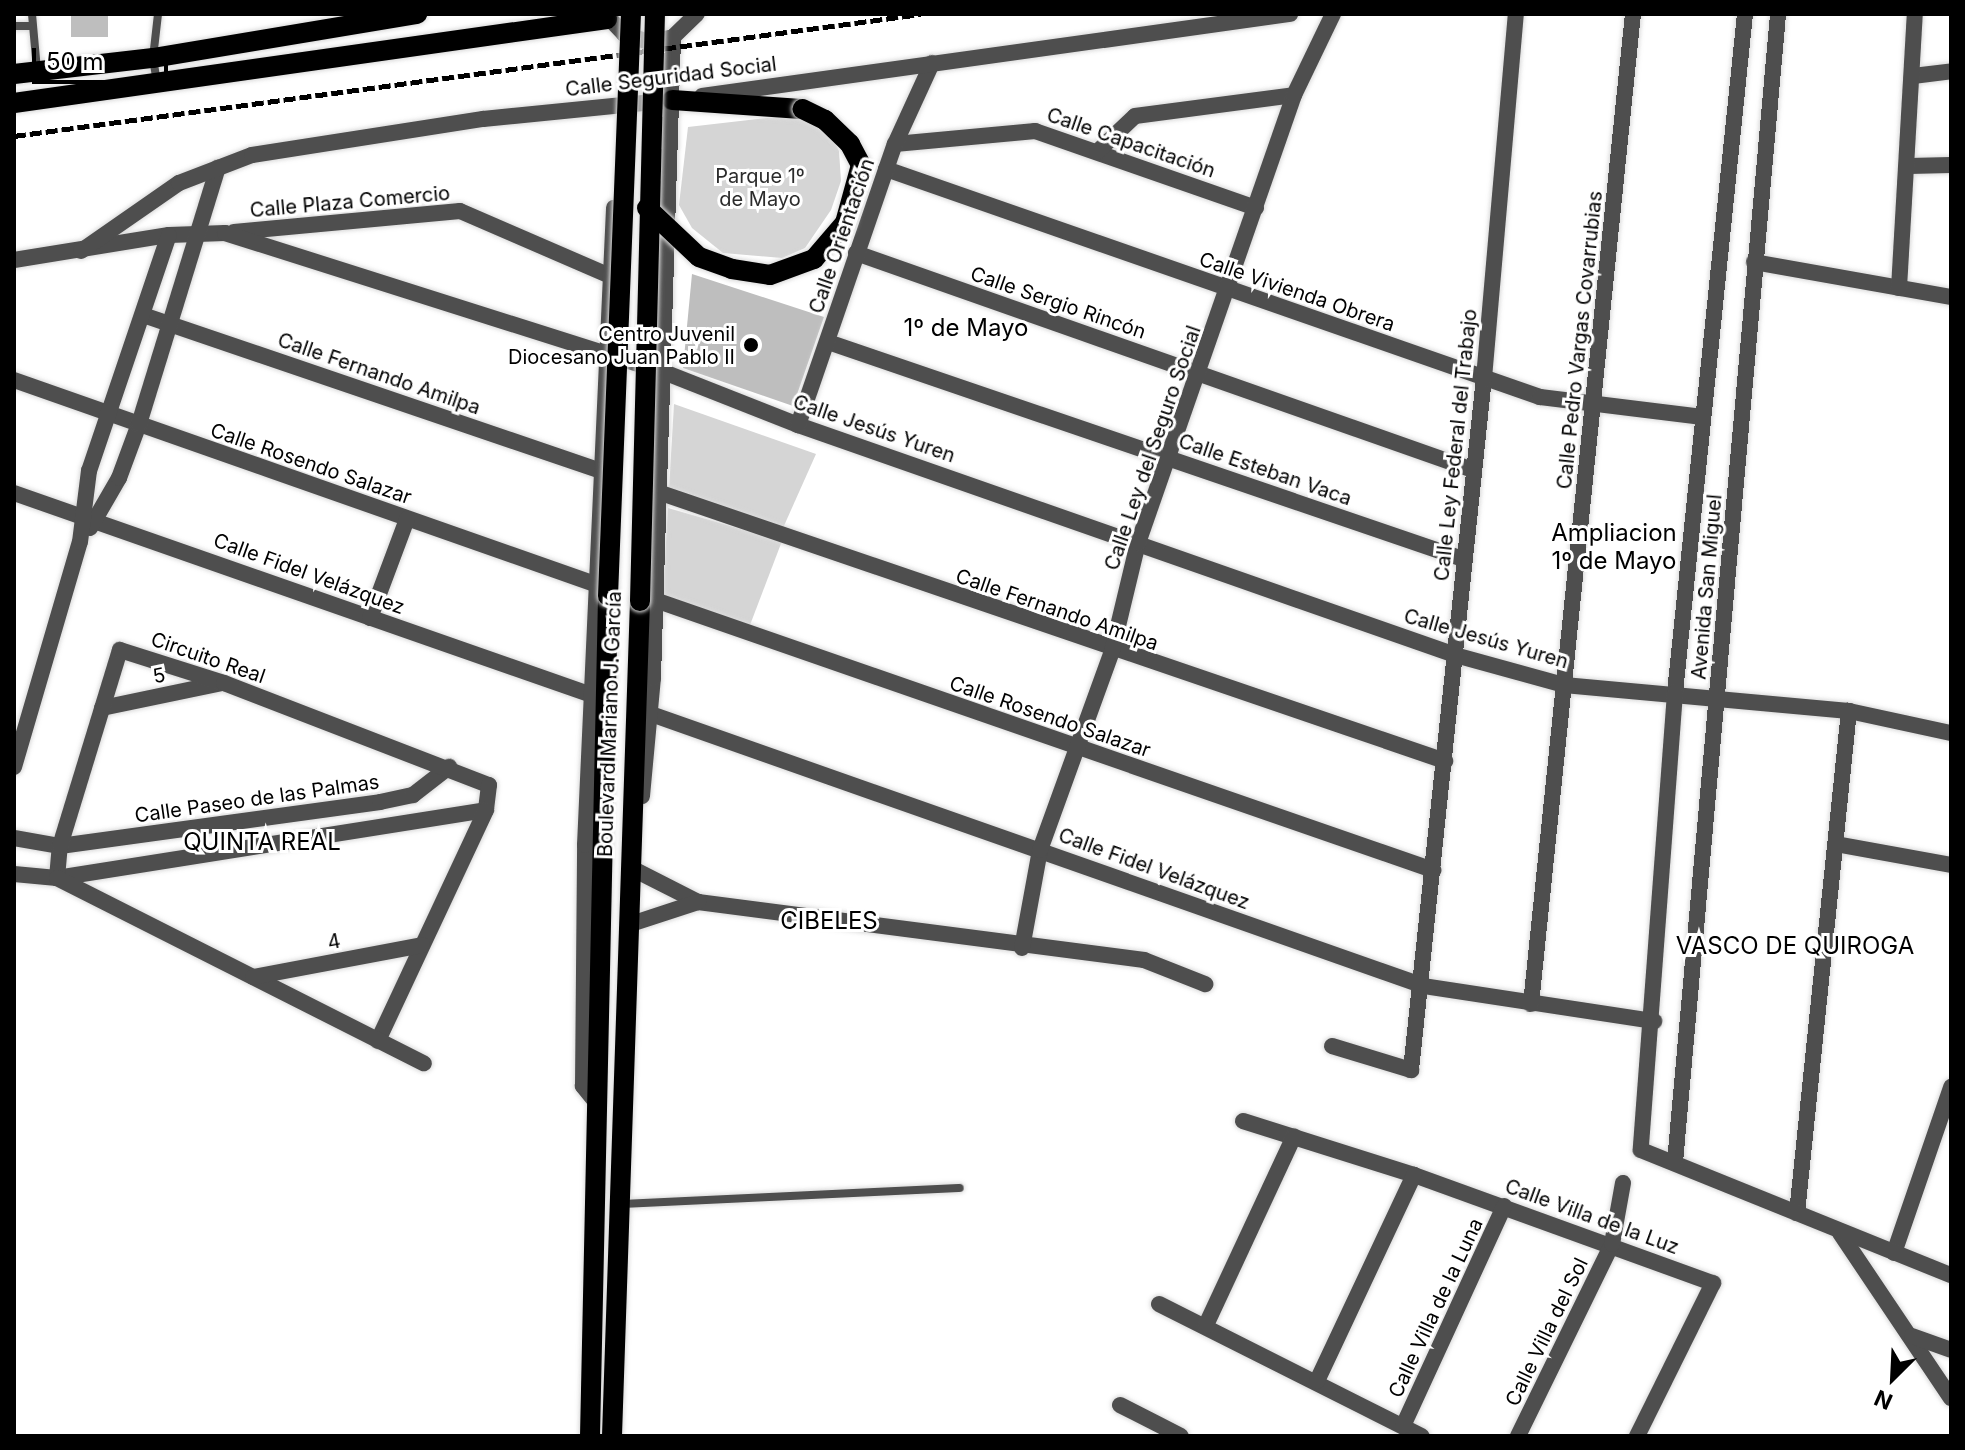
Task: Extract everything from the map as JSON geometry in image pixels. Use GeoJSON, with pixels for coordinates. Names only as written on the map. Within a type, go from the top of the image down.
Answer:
{"type":"FeatureCollection","features":[{"type":"Feature","properties":{"kind":"main road"},"geometry":{"type":"LineString","coordinates":[[14,74],[153,58],[417,14]]}},
{"type":"Feature","properties":{"kind":"main road","name":"Boulevard Mariano J. García"},"geometry":{"type":"LineString","coordinates":[[612,1436],[602,1397],[599,1106],[602,590],[631,14]]}},
{"type":"Feature","properties":{"kind":"main road","name":"Boulevard Mariano J. García"},"geometry":{"type":"LineString","coordinates":[[590,1436],[602,1397],[616,1204],[624,981],[647,601],[647,208],[655,14]]}},
{"type":"Feature","properties":{"kind":"main road"},"geometry":{"type":"LineString","coordinates":[[14,100],[157,84],[606,16]]}},
{"type":"Feature","properties":{"kind":"main road"},"geometry":{"type":"LineString","coordinates":[[14,100],[33,84],[38,71]]}},
{"type":"Feature","properties":{"kind":"main road"},"geometry":{"type":"LineString","coordinates":[[647,208],[699,257],[732,269],[770,275],[814,259],[845,223],[861,165],[850,144],[825,120],[802,109],[672,100]]}},
{"type":"Feature","properties":{"kind":"street"},"geometry":{"type":"LineString","coordinates":[[606,16],[624,34],[648,42],[673,37],[697,14]]}},
{"type":"Feature","properties":{"kind":"street","name":"Calle Seguridad Social"},"geometry":{"type":"LineString","coordinates":[[81,251],[179,183],[252,155],[1290,14]]}},
{"type":"Feature","properties":{"kind":"street","name":"Calle Ley del Seguro Social"},"geometry":{"type":"LineString","coordinates":[[1022,948],[1040,850],[1112,651],[1138,543],[1229,291],[1294,95],[1333,14]]}},
{"type":"Feature","properties":{"kind":"street","name":"Calle Ley Federal del Trabajo"},"geometry":{"type":"LineString","coordinates":[[1332,1046],[1411,1070],[1424,986],[1463,559],[1484,378],[1516,14]]}},
{"type":"Feature","properties":{"kind":"street","name":"Calle Pedro Vargas Covarrubias"},"geometry":{"type":"LineString","coordinates":[[1531,1004],[1633,14]]}},
{"type":"Feature","properties":{"kind":"street","name":"Avenida San Miguel"},"geometry":{"type":"LineString","coordinates":[[1745,14],[1675,693],[1654,1021],[1641,1150],[1675,1162],[1778,14]]}},
{"type":"Feature","properties":{"kind":"street"},"geometry":{"type":"LineString","coordinates":[[1899,288],[1909,166],[1915,14]]}},
{"type":"Feature","properties":{"kind":"street"},"geometry":{"type":"LineString","coordinates":[[599,1106],[583,1086],[589,694],[602,590],[601,471],[605,353],[624,34]]}},
{"type":"Feature","properties":{"kind":"street"},"geometry":{"type":"LineString","coordinates":[[624,981],[651,714],[647,601],[658,492],[673,37]]}},
{"type":"Feature","properties":{"kind":"street","name":"Calle Orientación"},"geometry":{"type":"LineString","coordinates":[[798,425],[895,144],[932,63]]}},
{"type":"Feature","properties":{"kind":"street"},"geometry":{"type":"LineString","coordinates":[[1913,76],[1951,71]]}},
{"type":"Feature","properties":{"kind":"street"},"geometry":{"type":"LineString","coordinates":[[1097,152],[1135,116],[1294,95]]}},
{"type":"Feature","properties":{"kind":"street","name":"Calle Capacitación"},"geometry":{"type":"LineString","coordinates":[[895,144],[1035,131],[1256,208]]}},
{"type":"Feature","properties":{"kind":"street"},"geometry":{"type":"LineString","coordinates":[[1909,166],[1951,165]]}},
{"type":"Feature","properties":{"kind":"street"},"geometry":{"type":"LineString","coordinates":[[88,518],[119,478],[172,324],[218,168]]}},
{"type":"Feature","properties":{"kind":"street","name":"Calle Vivienda Obrera"},"geometry":{"type":"LineString","coordinates":[[886,169],[1540,397],[1594,401],[1703,417]]}},
{"type":"Feature","properties":{"kind":"street","name":"Calle Plaza Comercio"},"geometry":{"type":"LineString","coordinates":[[225,233],[460,211],[610,276]]}},
{"type":"Feature","properties":{"kind":"street","name":"Calle Jesús Yuren"},"geometry":{"type":"LineString","coordinates":[[14,260],[169,235],[225,233],[661,371],[798,425],[1455,655],[1564,685],[1849,711],[1951,733]]}},
{"type":"Feature","properties":{"kind":"street"},"geometry":{"type":"LineString","coordinates":[[14,767],[88,518],[89,471],[169,235]]}},
{"type":"Feature","properties":{"kind":"street","name":"Calle Sergio Rincón"},"geometry":{"type":"LineString","coordinates":[[856,253],[1473,470]]}},
{"type":"Feature","properties":{"kind":"street"},"geometry":{"type":"LineString","coordinates":[[164,255],[190,263]]}},
{"type":"Feature","properties":{"kind":"street"},"geometry":{"type":"LineString","coordinates":[[1754,262],[1951,297]]}},
{"type":"Feature","properties":{"kind":"street","name":"Calle Fernando Amilpa"},"geometry":{"type":"LineString","coordinates":[[143,315],[601,471]]}},
{"type":"Feature","properties":{"kind":"street","name":"Calle Esteban Vaca"},"geometry":{"type":"LineString","coordinates":[[828,342],[1463,559]]}},
{"type":"Feature","properties":{"kind":"street","name":"Calle Rosendo Salazar"},"geometry":{"type":"LineString","coordinates":[[14,380],[602,590]]}},
{"type":"Feature","properties":{"kind":"street","name":"Calle Fernando Amilpa"},"geometry":{"type":"LineString","coordinates":[[658,492],[1112,651],[1445,761]]}},
{"type":"Feature","properties":{"kind":"street","name":"Calle Fidel Velázquez"},"geometry":{"type":"LineString","coordinates":[[14,493],[589,694]]}},
{"type":"Feature","properties":{"kind":"street"},"geometry":{"type":"LineString","coordinates":[[370,618],[407,519]]}},
{"type":"Feature","properties":{"kind":"street","name":"Calle Rosendo Salazar"},"geometry":{"type":"LineString","coordinates":[[647,601],[1433,870]]}},
{"type":"Feature","properties":{"kind":"street","name":"Circuito Real"},"geometry":{"type":"LineString","coordinates":[[57,878],[60,846],[120,650],[224,683],[449,767],[489,785],[486,810]]}},
{"type":"Feature","properties":{"kind":"street","name":"5"},"geometry":{"type":"LineString","coordinates":[[102,708],[224,683]]}},
{"type":"Feature","properties":{"kind":"street"},"geometry":{"type":"LineString","coordinates":[[1797,1213],[1849,711]]}},
{"type":"Feature","properties":{"kind":"street","name":"Calle Fidel Velázquez"},"geometry":{"type":"LineString","coordinates":[[651,714],[1424,986],[1654,1021]]}},
{"type":"Feature","properties":{"kind":"street","name":"Calle Paseo de las Palmas"},"geometry":{"type":"LineString","coordinates":[[14,838],[60,846],[413,795],[449,767]]}},
{"type":"Feature","properties":{"kind":"street"},"geometry":{"type":"LineString","coordinates":[[14,874],[57,878],[486,810]]}},
{"type":"Feature","properties":{"kind":"street"},"geometry":{"type":"LineString","coordinates":[[378,1041],[486,810]]}},
{"type":"Feature","properties":{"kind":"street"},"geometry":{"type":"LineString","coordinates":[[252,820],[255,847]]}},
{"type":"Feature","properties":{"kind":"street"},"geometry":{"type":"LineString","coordinates":[[1836,844],[1951,865]]}},
{"type":"Feature","properties":{"kind":"street"},"geometry":{"type":"LineString","coordinates":[[635,870],[698,902],[1022,948],[1144,960],[1205,984]]}},
{"type":"Feature","properties":{"kind":"street"},"geometry":{"type":"LineString","coordinates":[[57,878],[424,1063]]}},
{"type":"Feature","properties":{"kind":"street"},"geometry":{"type":"LineString","coordinates":[[631,924],[698,902]]}},
{"type":"Feature","properties":{"kind":"street","name":"4"},"geometry":{"type":"LineString","coordinates":[[253,977],[422,945]]}},
{"type":"Feature","properties":{"kind":"street"},"geometry":{"type":"LineString","coordinates":[[1894,1253],[1951,1087]]}},
{"type":"Feature","properties":{"kind":"street","name":"Calle Villa de la Luz"},"geometry":{"type":"LineString","coordinates":[[1243,1121],[1504,1206],[1713,1283],[1637,1436]]}},
{"type":"Feature","properties":{"kind":"street"},"geometry":{"type":"LineString","coordinates":[[1206,1325],[1294,1136]]}},
{"type":"Feature","properties":{"kind":"street"},"geometry":{"type":"LineString","coordinates":[[1675,1162],[1840,1233],[1951,1275]]}},
{"type":"Feature","properties":{"kind":"street"},"geometry":{"type":"LineString","coordinates":[[1317,1381],[1414,1175]]}},
{"type":"Feature","properties":{"kind":"street","name":"Calle Villa del Sol"},"geometry":{"type":"LineString","coordinates":[[1518,1436],[1612,1244],[1623,1183]]}},
{"type":"Feature","properties":{"kind":"street","name":"Calle Villa de la Luna"},"geometry":{"type":"LineString","coordinates":[[1403,1426],[1504,1206]]}},
{"type":"Feature","properties":{"kind":"street"},"geometry":{"type":"LineString","coordinates":[[1840,1233],[1951,1398]]}},
{"type":"Feature","properties":{"kind":"street"},"geometry":{"type":"LineString","coordinates":[[1159,1304],[1422,1436]]}},
{"type":"Feature","properties":{"kind":"street"},"geometry":{"type":"LineString","coordinates":[[1912,1336],[1951,1350]]}},
{"type":"Feature","properties":{"kind":"street"},"geometry":{"type":"LineString","coordinates":[[1120,1405],[1155,1430],[1181,1436]]}},
{"type":"Feature","properties":{"kind":"lane"},"geometry":{"type":"LineString","coordinates":[[32,14],[38,71]]}},
{"type":"Feature","properties":{"kind":"lane"},"geometry":{"type":"LineString","coordinates":[[157,84],[153,58],[158,14]]}},
{"type":"Feature","properties":{"kind":"lane"},"geometry":{"type":"LineString","coordinates":[[14,26],[31,26]]}},
{"type":"Feature","properties":{"kind":"lane"},"geometry":{"type":"LineString","coordinates":[[616,1204],[960,1188]]}},
{"type":"Feature","properties":{"kind":"green space","name":"Parque 1º de Mayo"},"geometry":{"type":"Polygon","coordinates":[[[793,115],[810,120],[832,137],[839,151],[841,181],[831,210],[805,248],[782,258],[723,253],[692,228],[679,205],[688,127],[793,115]]]}},
{"type":"Feature","properties":{"kind":"green space"},"geometry":{"type":"Polygon","coordinates":[[[674,404],[816,454],[783,528],[669,490],[674,404]]]}},
{"type":"Feature","properties":{"kind":"green space"},"geometry":{"type":"Polygon","coordinates":[[[668,508],[782,541],[750,625],[663,595],[668,508]]]}},
{"type":"Feature","properties":{"kind":"building"},"geometry":{"type":"Polygon","coordinates":[[[71,14],[108,14],[108,37],[71,37],[71,14]]]}},
{"type":"Feature","properties":{"kind":"building","name":"Centro Juvenil Diocesano Juan Pablo II"},"geometry":{"type":"Polygon","coordinates":[[[692,274],[824,317],[793,406],[683,368],[692,274]]]}},
{"type":"Feature","properties":{"kind":"railway"},"geometry":{"type":"LineString","coordinates":[[14,136],[921,14]]}},
{"type":"Feature","properties":{"kind":"place","name":"Centro Juvenil Diocesano Juan Pablo II"},"geometry":{"type":"Point","coordinates":[751,345]}},
{"type":"Feature","properties":{"kind":"district","name":"1º de Mayo"},"geometry":{"type":"Point","coordinates":[966,328]}},
{"type":"Feature","properties":{"kind":"district","name":"Ampliacion 1º de Mayo"},"geometry":{"type":"Point","coordinates":[1614,547]}},
{"type":"Feature","properties":{"kind":"district","name":"QUINTA REAL"},"geometry":{"type":"Point","coordinates":[262,842]}},
{"type":"Feature","properties":{"kind":"district","name":"CIBELES"},"geometry":{"type":"Point","coordinates":[829,921]}},
{"type":"Feature","properties":{"kind":"district","name":"VASCO DE QUIROGA"},"geometry":{"type":"Point","coordinates":[1795,946]}}]}
